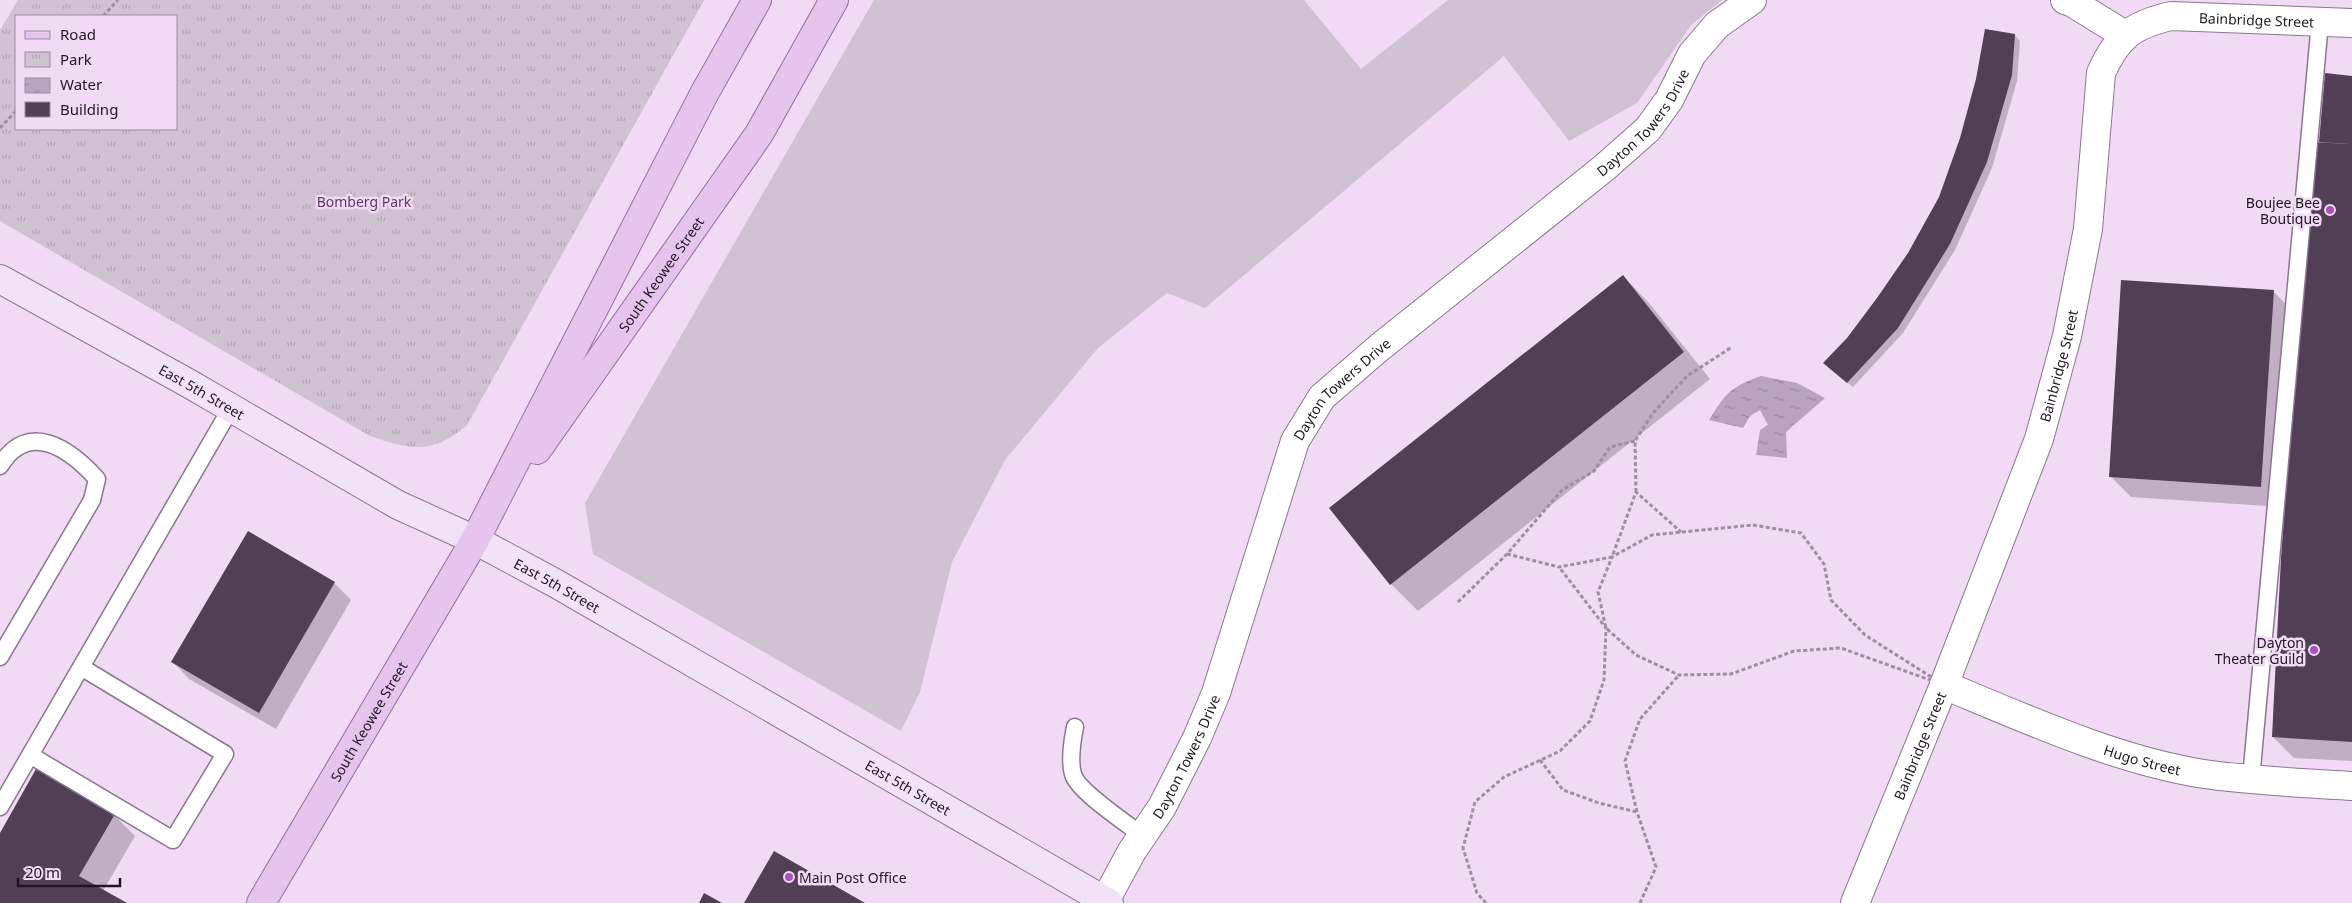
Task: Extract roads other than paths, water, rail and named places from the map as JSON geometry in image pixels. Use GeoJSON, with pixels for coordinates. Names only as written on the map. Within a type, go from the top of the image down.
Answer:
{"type":"FeatureCollection","features":[{"type":"Feature","properties":{"kind":"main road","name":"South Keowee Street"},"geometry":{"type":"LineString","coordinates":[[261,903],[475,540],[704,94],[757,0]]}},
{"type":"Feature","properties":{"kind":"main road","name":"South Keowee Street"},"geometry":{"type":"LineString","coordinates":[[475,540],[759,134],[834,0]]}},
{"type":"Feature","properties":{"kind":"main road","name":"East 5th Street"},"geometry":{"type":"LineString","coordinates":[[0,279],[231,408],[398,505],[475,540],[555,583],[1107,902]]}},
{"type":"Feature","properties":{"kind":"street","name":"Dayton Towers Drive"},"geometry":{"type":"LineString","coordinates":[[1107,902],[1132,851],[1143,836],[1180,773],[1212,702],[1295,442],[1322,397],[1380,347],[1604,168],[1648,129],[1669,100],[1692,54],[1717,25],[1752,0]]}},
{"type":"Feature","properties":{"kind":"street"},"geometry":{"type":"LineString","coordinates":[[2065,0],[2125,35]]}},
{"type":"Feature","properties":{"kind":"street","name":"Bainbridge Street"},"geometry":{"type":"LineString","coordinates":[[1855,903],[1944,685],[2042,430],[2067,336],[2088,229],[2101,73],[2111,51],[2125,35],[2146,21],[2171,16],[2352,23]]}},
{"type":"Feature","properties":{"kind":"street","name":"Hugo Street"},"geometry":{"type":"LineString","coordinates":[[1944,685],[2043,727],[2145,760],[2203,774],[2352,786]]}},
{"type":"Feature","properties":{"kind":"lane"},"geometry":{"type":"LineString","coordinates":[[2251,779],[2320,22]]}},
{"type":"Feature","properties":{"kind":"lane"},"geometry":{"type":"LineString","coordinates":[[0,807],[231,408]]}},
{"type":"Feature","properties":{"kind":"lane"},"geometry":{"type":"LineString","coordinates":[[0,466],[7,454],[28,441],[51,444],[78,459],[97,479],[92,500],[0,657]]}},
{"type":"Feature","properties":{"kind":"lane"},"geometry":{"type":"LineString","coordinates":[[30,755],[173,840],[225,754],[81,667]]}},
{"type":"Feature","properties":{"kind":"lane"},"geometry":{"type":"LineString","coordinates":[[1075,727],[1071,746],[1073,775],[1079,785],[1095,800],[1143,836]]}},
{"type":"Feature","properties":{"kind":"water"},"geometry":{"type":"Polygon","coordinates":[[[1761,376],[1797,383],[1825,398],[1786,432],[1787,458],[1756,455],[1760,430],[1768,425],[1760,410],[1750,416],[1743,428],[1709,420],[1730,392],[1742,384],[1761,376]]]}},
{"type":"Feature","properties":{"kind":"place","name":"Boujee Bee Boutique"},"geometry":{"type":"Point","coordinates":[2330,210]}},
{"type":"Feature","properties":{"kind":"place","name":"Dayton Theater Guild"},"geometry":{"type":"Point","coordinates":[2314,650]}},
{"type":"Feature","properties":{"kind":"place","name":"Main Post Office"},"geometry":{"type":"Point","coordinates":[789,877]}},
{"type":"Feature","properties":{"kind":"park label","name":"Bomberg Park"},"geometry":{"type":"Point","coordinates":[364,201]}}]}
